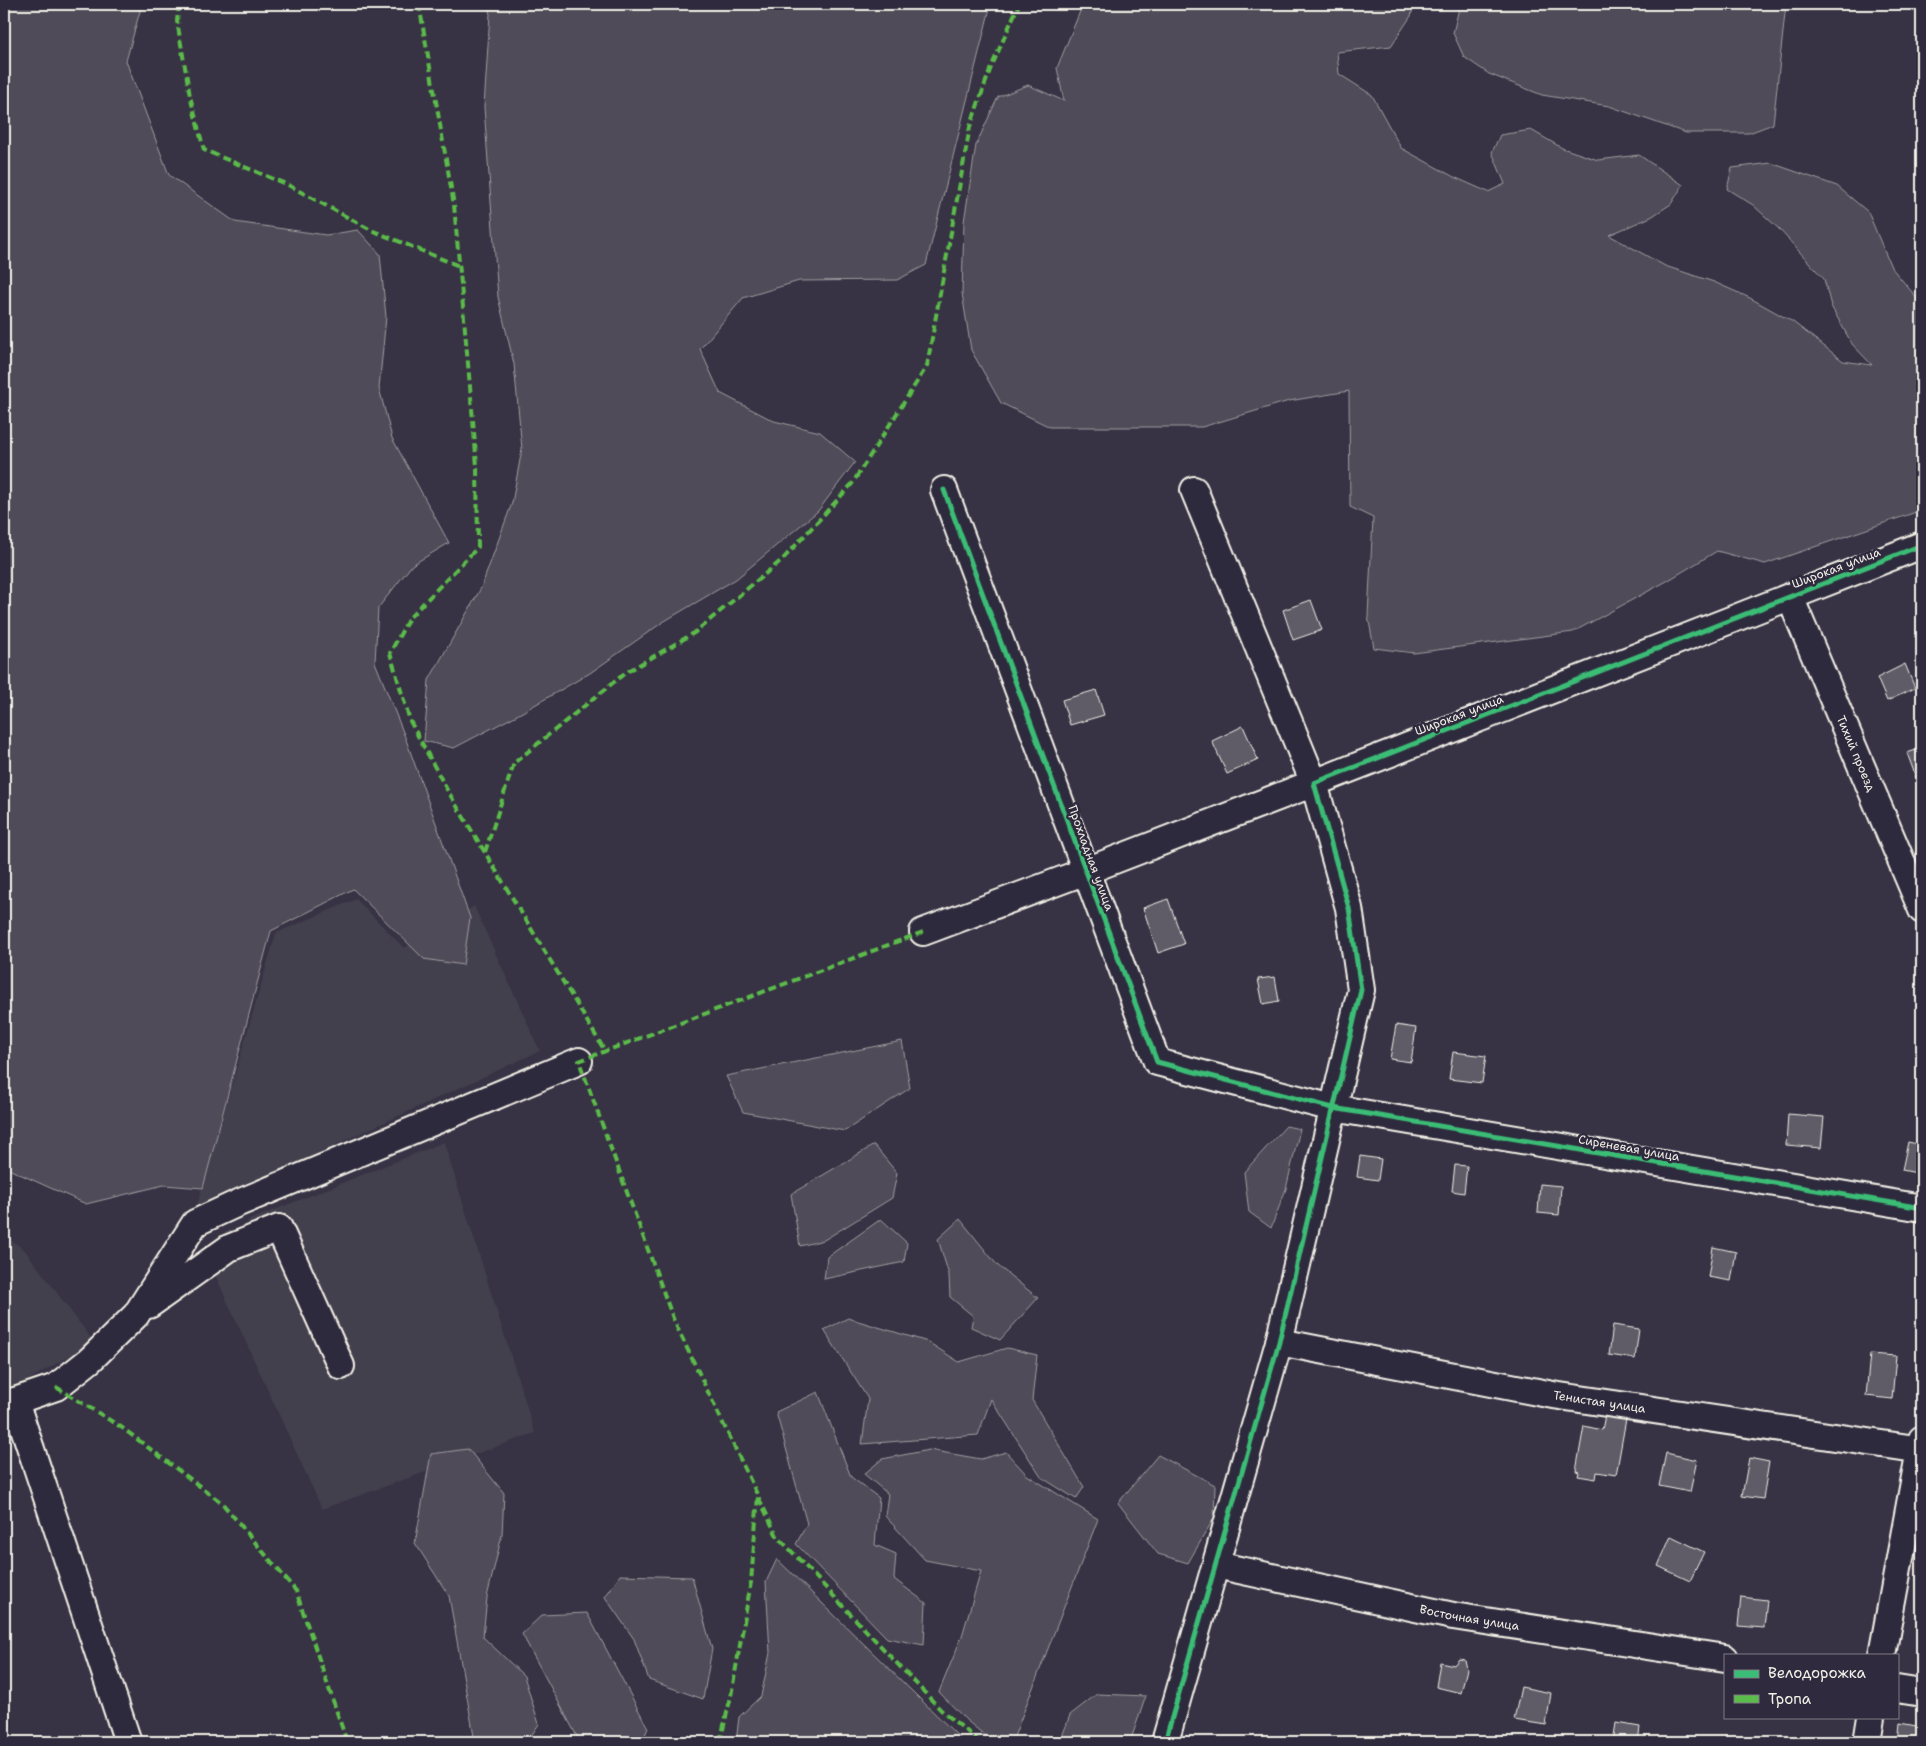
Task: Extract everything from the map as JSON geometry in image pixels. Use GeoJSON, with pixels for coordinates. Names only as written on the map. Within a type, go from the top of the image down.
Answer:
{"type":"FeatureCollection","features":[{"type":"Feature","properties":{"kind":"street","name":"Прохладная улица"},"geometry":{"type":"LineString","coordinates":[[944,490],[1157,1062],[1333,1108]]}},
{"type":"Feature","properties":{"kind":"street"},"geometry":{"type":"LineString","coordinates":[[1165,1742],[1279,1342],[1361,990],[1350,908],[1314,782],[1194,490]]}},
{"type":"Feature","properties":{"kind":"street","name":"Широкая улица"},"geometry":{"type":"LineString","coordinates":[[922,932],[1086,872],[1922,545]]}},
{"type":"Feature","properties":{"kind":"street","name":"Тихий проезд"},"geometry":{"type":"LineString","coordinates":[[1790,597],[1922,910]]}},
{"type":"Feature","properties":{"kind":"street"},"geometry":{"type":"LineString","coordinates":[[136,1315],[195,1223],[236,1204],[579,1061]]}},
{"type":"Feature","properties":{"kind":"street","name":"Сиреневая улица"},"geometry":{"type":"LineString","coordinates":[[1333,1108],[1922,1208]]}},
{"type":"Feature","properties":{"kind":"street"},"geometry":{"type":"LineString","coordinates":[[128,1742],[10,1404],[56,1387],[90,1360],[136,1315],[229,1248],[279,1228],[341,1366]]}},
{"type":"Feature","properties":{"kind":"street","name":"Тенистая улица"},"geometry":{"type":"LineString","coordinates":[[1279,1342],[1553,1395],[1922,1446]]}},
{"type":"Feature","properties":{"kind":"street"},"geometry":{"type":"LineString","coordinates":[[1882,1654],[1922,1446]]}},
{"type":"Feature","properties":{"kind":"street","name":"Восточная улица"},"geometry":{"type":"LineString","coordinates":[[1216,1565],[1452,1616],[1724,1658]]}},
{"type":"Feature","properties":{"kind":"street"},"geometry":{"type":"LineString","coordinates":[[1898,1689],[1922,1693]]}},
{"type":"Feature","properties":{"kind":"street"},"geometry":{"type":"LineString","coordinates":[[1867,1742],[1871,1718]]}},
{"type":"Feature","properties":{"kind":"shaded area"},"geometry":{"type":"Polygon","coordinates":[[[4,4],[142,4],[126,61],[169,175],[235,222],[326,235],[358,230],[380,254],[386,317],[379,388],[392,438],[449,543],[412,565],[378,608],[375,662],[405,737],[470,918],[463,965],[424,959],[353,889],[271,931],[203,1188],[164,1185],[86,1204],[4,1167],[4,4]]]}},
{"type":"Feature","properties":{"kind":"shaded area"},"geometry":{"type":"Polygon","coordinates":[[[487,4],[991,4],[926,265],[897,280],[799,281],[743,298],[700,349],[720,393],[774,421],[820,432],[855,462],[818,511],[736,579],[663,622],[590,673],[519,714],[454,748],[424,741],[429,680],[481,588],[512,503],[522,449],[514,364],[498,297],[484,107],[490,14],[487,4]]]}},
{"type":"Feature","properties":{"kind":"shaded area"},"geometry":{"type":"Polygon","coordinates":[[[1083,4],[1414,4],[1411,16],[1391,46],[1337,52],[1339,74],[1372,95],[1401,148],[1454,177],[1488,192],[1505,184],[1492,152],[1500,135],[1531,130],[1562,148],[1598,160],[1639,155],[1683,185],[1671,204],[1651,217],[1609,235],[1665,266],[1714,282],[1750,298],[1793,322],[1843,361],[1872,365],[1852,344],[1831,306],[1824,279],[1779,229],[1753,205],[1727,189],[1732,168],[1771,163],[1837,186],[1868,212],[1891,267],[1922,304],[1922,510],[1765,564],[1717,551],[1667,581],[1573,632],[1414,653],[1374,648],[1368,616],[1373,518],[1350,507],[1349,391],[1289,401],[1202,427],[1050,427],[1001,403],[971,350],[962,293],[964,222],[976,145],[998,97],[1028,85],[1064,101],[1057,68],[1083,4]]]}},
{"type":"Feature","properties":{"kind":"shaded area"},"geometry":{"type":"Polygon","coordinates":[[[1460,4],[1786,4],[1773,124],[1749,133],[1686,133],[1609,106],[1542,95],[1489,74],[1464,57],[1453,33],[1460,4]]]}},
{"type":"Feature","properties":{"kind":"shaded area"},"geometry":{"type":"Polygon","coordinates":[[[356,899],[404,948],[474,906],[540,1051],[196,1209],[276,933],[356,899]]]}},
{"type":"Feature","properties":{"kind":"shaded area"},"geometry":{"type":"Polygon","coordinates":[[[902,1041],[910,1088],[845,1131],[743,1112],[726,1076],[902,1041]]]}},
{"type":"Feature","properties":{"kind":"shaded area"},"geometry":{"type":"Polygon","coordinates":[[[1286,1126],[1300,1129],[1286,1189],[1271,1228],[1249,1212],[1244,1172],[1286,1126]]]}},
{"type":"Feature","properties":{"kind":"shaded area"},"geometry":{"type":"Polygon","coordinates":[[[444,1142],[535,1433],[322,1509],[211,1266],[249,1220],[444,1142]]]}},
{"type":"Feature","properties":{"kind":"shaded area"},"geometry":{"type":"Polygon","coordinates":[[[874,1145],[897,1173],[892,1198],[824,1240],[800,1246],[791,1194],[874,1145]]]}},
{"type":"Feature","properties":{"kind":"shaded area"},"geometry":{"type":"Polygon","coordinates":[[[881,1219],[907,1243],[904,1262],[824,1279],[827,1257],[881,1219]]]}},
{"type":"Feature","properties":{"kind":"shaded area"},"geometry":{"type":"Polygon","coordinates":[[[960,1219],[997,1265],[1038,1298],[1000,1340],[971,1327],[973,1316],[950,1297],[949,1275],[938,1239],[960,1219]]]}},
{"type":"Feature","properties":{"kind":"shaded area"},"geometry":{"type":"Polygon","coordinates":[[[4,1235],[25,1250],[94,1342],[4,1394],[4,1235]]]}},
{"type":"Feature","properties":{"kind":"shaded area"},"geometry":{"type":"Polygon","coordinates":[[[848,1318],[928,1342],[959,1362],[1007,1348],[1037,1355],[1032,1400],[1084,1487],[1076,1499],[1041,1477],[991,1399],[978,1435],[862,1444],[868,1399],[824,1330],[848,1318]]]}},
{"type":"Feature","properties":{"kind":"shaded area"},"geometry":{"type":"Polygon","coordinates":[[[818,1392],[851,1477],[879,1498],[875,1545],[896,1554],[894,1579],[926,1603],[924,1645],[887,1638],[796,1544],[807,1524],[776,1412],[818,1392]]]}},
{"type":"Feature","properties":{"kind":"shaded area"},"geometry":{"type":"Polygon","coordinates":[[[4,1429],[12,1444],[4,1586],[4,1429]]]}},
{"type":"Feature","properties":{"kind":"shaded area"},"geometry":{"type":"Polygon","coordinates":[[[468,1449],[504,1493],[502,1535],[487,1597],[483,1637],[524,1676],[539,1724],[527,1742],[475,1742],[449,1596],[415,1543],[431,1454],[468,1449]]]}},
{"type":"Feature","properties":{"kind":"shaded area"},"geometry":{"type":"Polygon","coordinates":[[[929,1450],[981,1459],[1006,1452],[1027,1475],[1098,1519],[1012,1742],[993,1742],[966,1720],[939,1692],[962,1636],[981,1571],[925,1560],[885,1516],[888,1494],[864,1474],[882,1459],[929,1450]]]}},
{"type":"Feature","properties":{"kind":"shaded area"},"geometry":{"type":"Polygon","coordinates":[[[1158,1455],[1215,1485],[1214,1518],[1188,1563],[1158,1554],[1118,1503],[1158,1455]]]}},
{"type":"Feature","properties":{"kind":"shaded area"},"geometry":{"type":"Polygon","coordinates":[[[777,1559],[963,1742],[736,1742],[739,1717],[761,1696],[770,1653],[766,1582],[777,1559]]]}},
{"type":"Feature","properties":{"kind":"shaded area"},"geometry":{"type":"Polygon","coordinates":[[[620,1575],[692,1577],[712,1649],[703,1699],[649,1680],[634,1639],[605,1597],[620,1575]]]}},
{"type":"Feature","properties":{"kind":"shaded area"},"geometry":{"type":"Polygon","coordinates":[[[587,1613],[648,1728],[642,1742],[580,1742],[522,1634],[542,1615],[587,1613]]]}},
{"type":"Feature","properties":{"kind":"shaded area"},"geometry":{"type":"Polygon","coordinates":[[[1097,1694],[1146,1696],[1130,1742],[1060,1742],[1070,1715],[1097,1694]]]}},
{"type":"Feature","properties":{"kind":"building"},"geometry":{"type":"Polygon","coordinates":[[[1311,600],[1322,630],[1293,640],[1283,610],[1311,600]]]}},
{"type":"Feature","properties":{"kind":"building"},"geometry":{"type":"Polygon","coordinates":[[[1905,664],[1915,688],[1887,701],[1877,678],[1905,664]]]}},
{"type":"Feature","properties":{"kind":"building"},"geometry":{"type":"Polygon","coordinates":[[[1096,690],[1104,715],[1070,725],[1062,700],[1096,690]]]}},
{"type":"Feature","properties":{"kind":"building"},"geometry":{"type":"Polygon","coordinates":[[[1243,726],[1258,760],[1227,774],[1212,741],[1243,726]]]}},
{"type":"Feature","properties":{"kind":"building"},"geometry":{"type":"Polygon","coordinates":[[[1922,748],[1922,778],[1917,780],[1907,753],[1922,748]]]}},
{"type":"Feature","properties":{"kind":"building"},"geometry":{"type":"Polygon","coordinates":[[[1168,899],[1184,944],[1158,953],[1143,908],[1168,899]]]}},
{"type":"Feature","properties":{"kind":"building"},"geometry":{"type":"Polygon","coordinates":[[[1275,977],[1279,1001],[1263,1004],[1258,979],[1275,977]]]}},
{"type":"Feature","properties":{"kind":"building"},"geometry":{"type":"Polygon","coordinates":[[[1396,1025],[1416,1028],[1411,1062],[1390,1059],[1396,1025]]]}},
{"type":"Feature","properties":{"kind":"building"},"geometry":{"type":"Polygon","coordinates":[[[1453,1052],[1486,1056],[1482,1083],[1449,1079],[1453,1052]]]}},
{"type":"Feature","properties":{"kind":"building"},"geometry":{"type":"Polygon","coordinates":[[[1788,1114],[1824,1117],[1821,1148],[1786,1145],[1788,1114]]]}},
{"type":"Feature","properties":{"kind":"building"},"geometry":{"type":"Polygon","coordinates":[[[1908,1142],[1922,1145],[1922,1174],[1902,1170],[1908,1142]]]}},
{"type":"Feature","properties":{"kind":"building"},"geometry":{"type":"Polygon","coordinates":[[[1360,1156],[1381,1159],[1378,1180],[1357,1177],[1360,1156]]]}},
{"type":"Feature","properties":{"kind":"building"},"geometry":{"type":"Polygon","coordinates":[[[1455,1165],[1467,1166],[1464,1193],[1452,1191],[1455,1165]]]}},
{"type":"Feature","properties":{"kind":"building"},"geometry":{"type":"Polygon","coordinates":[[[1540,1184],[1561,1186],[1559,1215],[1538,1213],[1540,1184]]]}},
{"type":"Feature","properties":{"kind":"building"},"geometry":{"type":"Polygon","coordinates":[[[1713,1247],[1736,1252],[1731,1281],[1708,1277],[1713,1247]]]}},
{"type":"Feature","properties":{"kind":"building"},"geometry":{"type":"Polygon","coordinates":[[[1613,1325],[1639,1329],[1635,1359],[1609,1355],[1613,1325]]]}},
{"type":"Feature","properties":{"kind":"building"},"geometry":{"type":"Polygon","coordinates":[[[1870,1354],[1896,1356],[1892,1399],[1866,1396],[1870,1354]]]}},
{"type":"Feature","properties":{"kind":"building"},"geometry":{"type":"Polygon","coordinates":[[[1605,1415],[1626,1419],[1616,1475],[1597,1472],[1596,1479],[1578,1476],[1579,1472],[1576,1471],[1584,1426],[1602,1430],[1605,1415]]]}},
{"type":"Feature","properties":{"kind":"building"},"geometry":{"type":"Polygon","coordinates":[[[1666,1453],[1697,1460],[1690,1492],[1659,1486],[1666,1453]]]}},
{"type":"Feature","properties":{"kind":"building"},"geometry":{"type":"Polygon","coordinates":[[[1749,1458],[1769,1462],[1763,1499],[1742,1496],[1749,1458]]]}},
{"type":"Feature","properties":{"kind":"building"},"geometry":{"type":"Polygon","coordinates":[[[1671,1536],[1704,1552],[1690,1581],[1658,1566],[1671,1536]]]}},
{"type":"Feature","properties":{"kind":"building"},"geometry":{"type":"Polygon","coordinates":[[[1741,1597],[1767,1600],[1764,1628],[1738,1626],[1741,1597]]]}},
{"type":"Feature","properties":{"kind":"building"},"geometry":{"type":"Polygon","coordinates":[[[1459,1659],[1465,1660],[1467,1669],[1461,1693],[1436,1687],[1440,1662],[1454,1665],[1459,1659]]]}},
{"type":"Feature","properties":{"kind":"building"},"geometry":{"type":"Polygon","coordinates":[[[1521,1687],[1551,1693],[1546,1725],[1514,1720],[1521,1687]]]}},
{"type":"Feature","properties":{"kind":"building"},"geometry":{"type":"Polygon","coordinates":[[[1616,1723],[1640,1727],[1638,1742],[1613,1742],[1616,1723]]]}},
{"type":"Feature","properties":{"kind":"building"},"geometry":{"type":"Polygon","coordinates":[[[1900,1723],[1922,1727],[1922,1742],[1898,1742],[1900,1723]]]}},
{"type":"Feature","properties":{"kind":"marked path"},"geometry":{"type":"LineString","coordinates":[[179,4],[177,21],[190,96],[204,150],[288,185],[371,230],[459,266]]}},
{"type":"Feature","properties":{"kind":"marked path"},"geometry":{"type":"LineString","coordinates":[[419,4],[454,205],[477,466],[478,547],[409,618],[390,653],[410,721],[446,788],[605,1051]]}},
{"type":"Feature","properties":{"kind":"marked path"},"geometry":{"type":"LineString","coordinates":[[485,852],[514,763],[625,673],[694,633],[783,559],[852,484],[927,366],[970,127],[990,70],[1019,4]]}},
{"type":"Feature","properties":{"kind":"marked path"},"geometry":{"type":"LineString","coordinates":[[923,932],[579,1061],[674,1321],[777,1536],[941,1710],[980,1742]]}},
{"type":"Feature","properties":{"kind":"marked path"},"geometry":{"type":"LineString","coordinates":[[56,1387],[121,1427],[222,1503],[296,1591],[347,1742]]}},
{"type":"Feature","properties":{"kind":"marked path"},"geometry":{"type":"LineString","coordinates":[[720,1742],[731,1696],[751,1582],[758,1496]]}},
{"type":"Feature","properties":{"kind":"cycle path"},"geometry":{"type":"LineString","coordinates":[[944,490],[1157,1062],[1333,1108],[1922,1208]]}},
{"type":"Feature","properties":{"kind":"cycle path"},"geometry":{"type":"LineString","coordinates":[[1165,1742],[1279,1342],[1361,990],[1349,908],[1314,783],[1922,545]]}}]}
